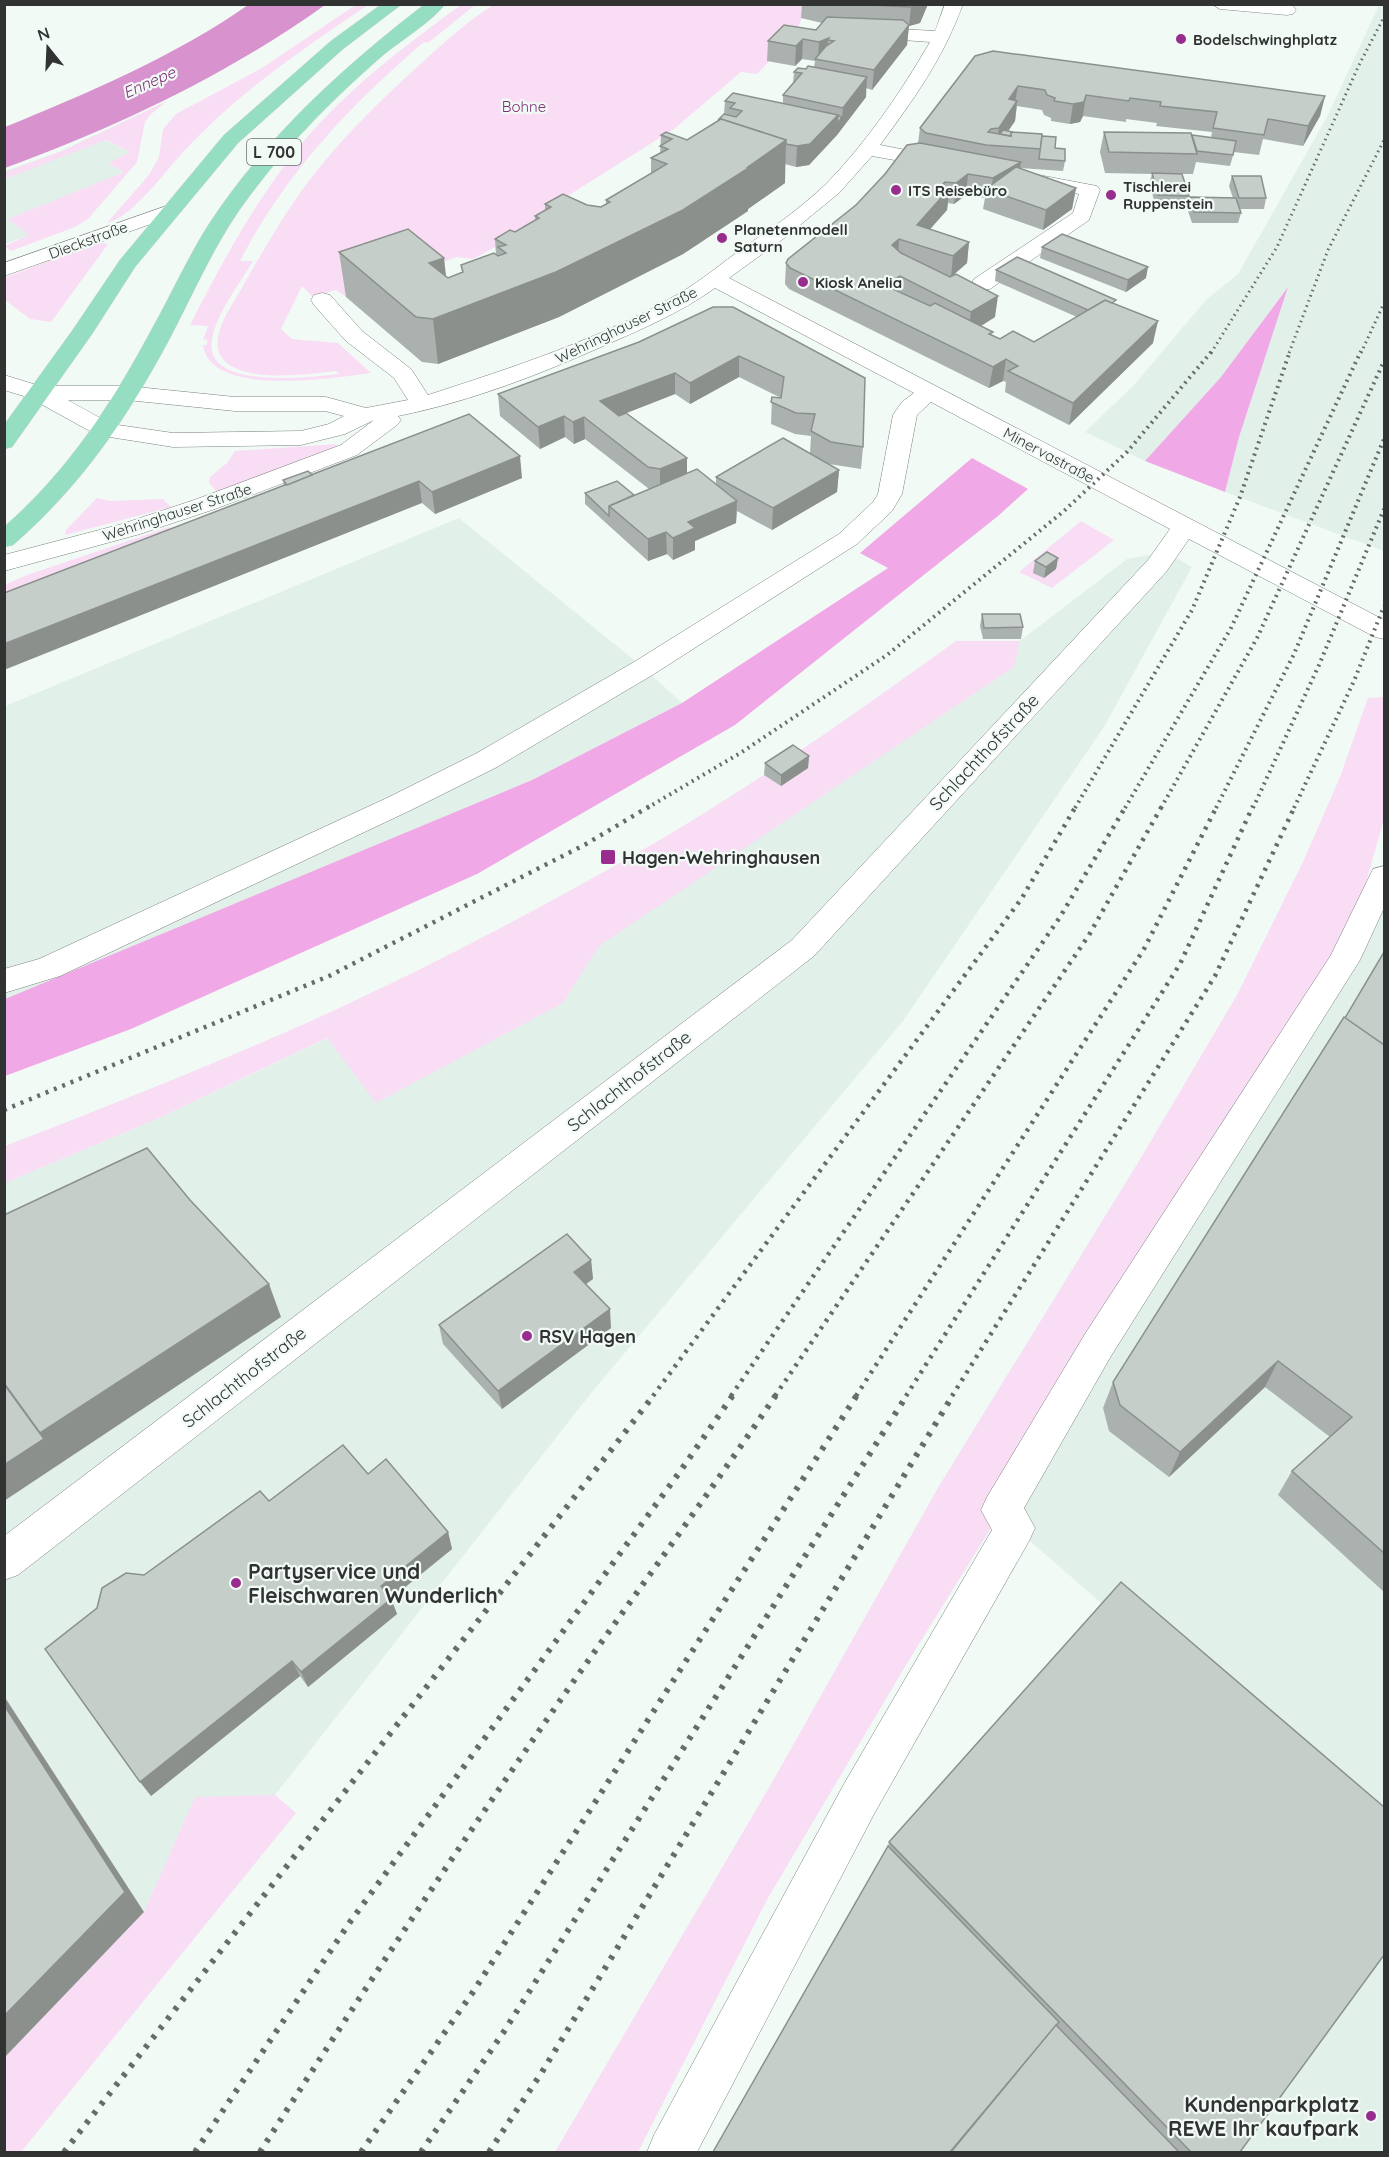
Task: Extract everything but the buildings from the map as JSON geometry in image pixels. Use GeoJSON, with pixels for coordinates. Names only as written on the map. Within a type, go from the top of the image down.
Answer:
{"type":"FeatureCollection","features":[{"type":"Feature","properties":{"kind":"main road","name":"L 700"},"geometry":{"type":"LineString","coordinates":[[4,442],[81,334],[127,264],[231,139],[337,45],[394,4]]}},
{"type":"Feature","properties":{"kind":"main road","name":"L 700"},"geometry":{"type":"LineString","coordinates":[[4,540],[38,510],[67,479],[105,430],[218,225],[248,181],[295,127],[353,72],[437,4]]}},
{"type":"Feature","properties":{"kind":"street","name":"Wehringhauser Straße"},"geometry":{"type":"LineString","coordinates":[[38,393],[105,430],[173,440],[301,438],[337,429],[365,415],[414,406],[496,383],[572,354],[688,297],[776,235],[832,189],[915,85],[942,37],[954,4]]}},
{"type":"Feature","properties":{"kind":"street"},"geometry":{"type":"LineString","coordinates":[[1220,4],[1287,10]]}},
{"type":"Feature","properties":{"kind":"street"},"geometry":{"type":"LineString","coordinates":[[850,32],[942,37]]}},
{"type":"Feature","properties":{"kind":"street"},"geometry":{"type":"LineString","coordinates":[[867,148],[963,167]]}},
{"type":"Feature","properties":{"kind":"street"},"geometry":{"type":"LineString","coordinates":[[982,284],[1082,216],[1090,190],[1010,175]]}},
{"type":"Feature","properties":{"kind":"street","name":"Dieckstraße"},"geometry":{"type":"LineString","coordinates":[[6,267],[172,210]]}},
{"type":"Feature","properties":{"kind":"street","name":"Minervastraße"},"geometry":{"type":"LineString","coordinates":[[714,279],[1384,630]]}},
{"type":"Feature","properties":{"kind":"street"},"geometry":{"type":"LineString","coordinates":[[322,300],[354,336],[403,374],[414,406]]}},
{"type":"Feature","properties":{"kind":"street"},"geometry":{"type":"LineString","coordinates":[[4,382],[38,393]]}},
{"type":"Feature","properties":{"kind":"street","name":"Wehringhauser Straße"},"geometry":{"type":"LineString","coordinates":[[38,393],[127,393],[235,404],[326,404],[365,415]]}},
{"type":"Feature","properties":{"kind":"street"},"geometry":{"type":"LineString","coordinates":[[4,981],[49,968],[361,822],[487,760],[644,669],[848,539],[883,507],[890,494],[906,415],[910,407],[929,393]]}},
{"type":"Feature","properties":{"kind":"street","name":"Wehringhauser Straße"},"geometry":{"type":"LineString","coordinates":[[4,563],[131,529],[323,461],[349,450],[414,406]]}},
{"type":"Feature","properties":{"kind":"street","name":"Schlachthofstraße"},"geometry":{"type":"LineString","coordinates":[[4,1561],[802,948],[1157,566],[1184,527]]}},
{"type":"Feature","properties":{"kind":"street"},"geometry":{"type":"LineString","coordinates":[[671,2152],[859,1799],[1015,1528],[1001,1510],[1104,1336],[1344,960],[1384,877]]}},
{"type":"Feature","properties":{"kind":"shaded area"},"geometry":{"type":"Polygon","coordinates":[[[1379,5],[1384,5],[1384,551],[1225,492],[1239,437],[1286,289],[1221,377],[1145,461],[1085,432],[1134,385],[1206,300],[1238,274],[1327,117],[1379,5]]]}},
{"type":"Feature","properties":{"kind":"shaded area"},"geometry":{"type":"Polygon","coordinates":[[[94,135],[130,152],[109,164],[125,172],[9,219],[30,235],[5,244],[5,171],[62,151],[94,135]]]}},
{"type":"Feature","properties":{"kind":"shaded area"},"geometry":{"type":"Polygon","coordinates":[[[1288,287],[1239,437],[1225,492],[1145,461],[1221,377],[1288,287]]]}},
{"type":"Feature","properties":{"kind":"shaded area"},"geometry":{"type":"Polygon","coordinates":[[[972,458],[1028,489],[998,516],[735,725],[477,874],[131,1029],[5,1076],[5,999],[532,780],[682,703],[888,568],[860,553],[972,458]]]}},
{"type":"Feature","properties":{"kind":"shaded area"},"geometry":{"type":"Polygon","coordinates":[[[459,518],[644,668],[682,703],[532,780],[5,999],[5,706],[459,518]]]}},
{"type":"Feature","properties":{"kind":"shaded area"},"geometry":{"type":"Polygon","coordinates":[[[1166,552],[1192,567],[1104,727],[903,1021],[592,1392],[275,1795],[195,1798],[144,1912],[5,2057],[5,1183],[159,1118],[328,1038],[480,962],[988,642],[1020,641],[1127,559],[1166,552]]]}},
{"type":"Feature","properties":{"kind":"shaded area"},"geometry":{"type":"Polygon","coordinates":[[[1384,877],[1384,2152],[718,2152],[1108,1609],[1015,1528],[1001,1510],[1344,960],[1384,877]]]}},
{"type":"Feature","properties":{"kind":"green space"},"geometry":{"type":"Polygon","coordinates":[[[357,4],[368,5],[296,54],[228,108],[186,149],[138,203],[117,219],[107,223],[149,175],[159,157],[163,129],[176,114],[262,68],[357,4]]]}},
{"type":"Feature","properties":{"kind":"green space","name":"Bohne"},"geometry":{"type":"Polygon","coordinates":[[[461,5],[475,5],[428,43],[424,42],[371,90],[321,142],[277,199],[240,261],[253,261],[223,309],[215,329],[212,339],[213,356],[224,367],[241,374],[262,377],[284,378],[339,374],[336,371],[293,375],[259,374],[231,366],[222,358],[218,350],[220,330],[224,320],[286,213],[326,159],[403,80],[453,35],[493,5],[807,5],[796,33],[757,74],[741,72],[674,129],[558,202],[521,233],[473,259],[457,257],[346,297],[336,290],[313,297],[302,286],[281,329],[292,339],[338,343],[371,373],[276,381],[249,378],[227,372],[211,362],[203,345],[207,345],[207,339],[203,340],[208,326],[190,325],[237,238],[276,177],[309,135],[349,94],[415,39],[461,5]]]}},
{"type":"Feature","properties":{"kind":"green space"},"geometry":{"type":"Polygon","coordinates":[[[167,101],[145,122],[137,162],[88,219],[75,227],[11,251],[5,246],[29,235],[8,219],[124,172],[108,163],[130,152],[106,140],[5,179],[5,172],[62,151],[167,101]]]}},
{"type":"Feature","properties":{"kind":"green space"},"geometry":{"type":"Polygon","coordinates":[[[98,242],[108,244],[51,322],[30,319],[5,300],[4,278],[98,242]]]}},
{"type":"Feature","properties":{"kind":"green space"},"geometry":{"type":"Polygon","coordinates":[[[337,444],[336,447],[217,492],[209,483],[210,477],[227,463],[235,451],[337,444]]]}},
{"type":"Feature","properties":{"kind":"green space"},"geometry":{"type":"Polygon","coordinates":[[[97,498],[111,501],[163,499],[171,507],[65,535],[66,530],[97,498]]]}},
{"type":"Feature","properties":{"kind":"green space"},"geometry":{"type":"Polygon","coordinates":[[[1081,521],[1114,540],[1052,588],[1019,572],[1081,521]]]}},
{"type":"Feature","properties":{"kind":"green space"},"geometry":{"type":"Polygon","coordinates":[[[169,527],[178,538],[5,604],[4,585],[27,575],[169,527]]]}},
{"type":"Feature","properties":{"kind":"green space"},"geometry":{"type":"Polygon","coordinates":[[[956,641],[1020,641],[1014,667],[599,946],[563,1003],[376,1103],[327,1038],[159,1118],[5,1183],[5,1146],[197,1070],[311,1021],[518,919],[639,852],[720,803],[839,724],[956,641]]]}},
{"type":"Feature","properties":{"kind":"green space"},"geometry":{"type":"Polygon","coordinates":[[[1384,697],[1384,819],[1344,960],[909,1660],[768,1898],[638,2152],[555,2152],[770,1786],[939,1486],[1139,1161],[1237,995],[1303,862],[1340,777],[1368,698],[1384,697]]]}},
{"type":"Feature","properties":{"kind":"green space"},"geometry":{"type":"Polygon","coordinates":[[[275,1795],[296,1813],[21,2152],[5,2152],[4,2057],[144,1912],[195,1797],[275,1795]]]}},
{"type":"Feature","properties":{"kind":"water","name":"Ennepe"},"geometry":{"type":"Polygon","coordinates":[[[248,5],[325,5],[210,77],[130,117],[5,168],[5,127],[162,57],[248,5]]]}},
{"type":"Feature","properties":{"kind":"railway"},"geometry":{"type":"LineString","coordinates":[[1211,353],[1277,247],[1359,65],[1384,17]]}},
{"type":"Feature","properties":{"kind":"railway"},"geometry":{"type":"LineString","coordinates":[[1289,353],[1328,250],[1384,140]]}},
{"type":"Feature","properties":{"kind":"railway"},"geometry":{"type":"LineString","coordinates":[[1361,353],[1384,303]]}},
{"type":"Feature","properties":{"kind":"railway"},"geometry":{"type":"LineString","coordinates":[[647,808],[742,752],[887,655],[1064,511],[1127,452],[1212,351]]}},
{"type":"Feature","properties":{"kind":"railway"},"geometry":{"type":"LineString","coordinates":[[1075,808],[1192,610],[1240,497],[1290,351]]}},
{"type":"Feature","properties":{"kind":"railway"},"geometry":{"type":"LineString","coordinates":[[1125,808],[1231,628],[1361,351]]}},
{"type":"Feature","properties":{"kind":"railway"},"geometry":{"type":"LineString","coordinates":[[1161,808],[1257,638],[1384,361]]}},
{"type":"Feature","properties":{"kind":"railway"},"geometry":{"type":"LineString","coordinates":[[1216,808],[1294,654],[1384,439]]}},
{"type":"Feature","properties":{"kind":"railway"},"geometry":{"type":"LineString","coordinates":[[1253,808],[1319,665],[1384,509]]}},
{"type":"Feature","properties":{"kind":"railway"},"geometry":{"type":"LineString","coordinates":[[1294,808],[1354,681],[1384,606]]}},
{"type":"Feature","properties":{"kind":"railway"},"geometry":{"type":"LineString","coordinates":[[4,1110],[329,976],[586,844],[650,806]]}},
{"type":"Feature","properties":{"kind":"railway"},"geometry":{"type":"LineString","coordinates":[[653,1396],[1022,898],[1076,806]]}},
{"type":"Feature","properties":{"kind":"railway"},"geometry":{"type":"LineString","coordinates":[[731,1396],[1060,917],[1126,806]]}},
{"type":"Feature","properties":{"kind":"railway"},"geometry":{"type":"LineString","coordinates":[[775,1396],[1089,935],[1162,806]]}},
{"type":"Feature","properties":{"kind":"railway"},"geometry":{"type":"LineString","coordinates":[[856,1396],[1144,949],[1217,806]]}},
{"type":"Feature","properties":{"kind":"railway"},"geometry":{"type":"LineString","coordinates":[[906,1396],[1180,964],[1253,806]]}},
{"type":"Feature","properties":{"kind":"railway"},"geometry":{"type":"LineString","coordinates":[[952,1396],[1215,976],[1295,806]]}},
{"type":"Feature","properties":{"kind":"railway"},"geometry":{"type":"LineString","coordinates":[[64,2152],[654,1395]]}},
{"type":"Feature","properties":{"kind":"railway"},"geometry":{"type":"LineString","coordinates":[[195,2152],[350,1922],[679,1473],[733,1395]]}},
{"type":"Feature","properties":{"kind":"railway"},"geometry":{"type":"LineString","coordinates":[[260,2152],[488,1806],[776,1395]]}},
{"type":"Feature","properties":{"kind":"railway"},"geometry":{"type":"LineString","coordinates":[[361,2152],[473,1992],[857,1395]]}},
{"type":"Feature","properties":{"kind":"railway"},"geometry":{"type":"LineString","coordinates":[[421,2152],[503,2033],[907,1395]]}},
{"type":"Feature","properties":{"kind":"railway"},"geometry":{"type":"LineString","coordinates":[[489,2152],[542,2072],[953,1395]]}},
{"type":"Feature","properties":{"kind":"place","name":"Bodelschwinghplatz"},"geometry":{"type":"Point","coordinates":[1181,39]}},
{"type":"Feature","properties":{"kind":"place","name":"ITS Reisebüro"},"geometry":{"type":"Point","coordinates":[896,190]}},
{"type":"Feature","properties":{"kind":"place","name":"Tischlerei Ruppenstein"},"geometry":{"type":"Point","coordinates":[1111,195]}},
{"type":"Feature","properties":{"kind":"place","name":"Planetenmodell Saturn"},"geometry":{"type":"Point","coordinates":[722,238]}},
{"type":"Feature","properties":{"kind":"place","name":"Kiosk Anelia"},"geometry":{"type":"Point","coordinates":[803,282]}},
{"type":"Feature","properties":{"kind":"place","name":"Hagen-Wehringhausen"},"geometry":{"type":"Point","coordinates":[608,857]}},
{"type":"Feature","properties":{"kind":"place","name":"RSV Hagen"},"geometry":{"type":"Point","coordinates":[527,1336]}},
{"type":"Feature","properties":{"kind":"place","name":"Partyservice und Fleischwaren Wunderlich"},"geometry":{"type":"Point","coordinates":[236,1583]}},
{"type":"Feature","properties":{"kind":"place","name":"Kundenparkplatz REWE Ihr kaufpark"},"geometry":{"type":"Point","coordinates":[1371,2116]}}]}
